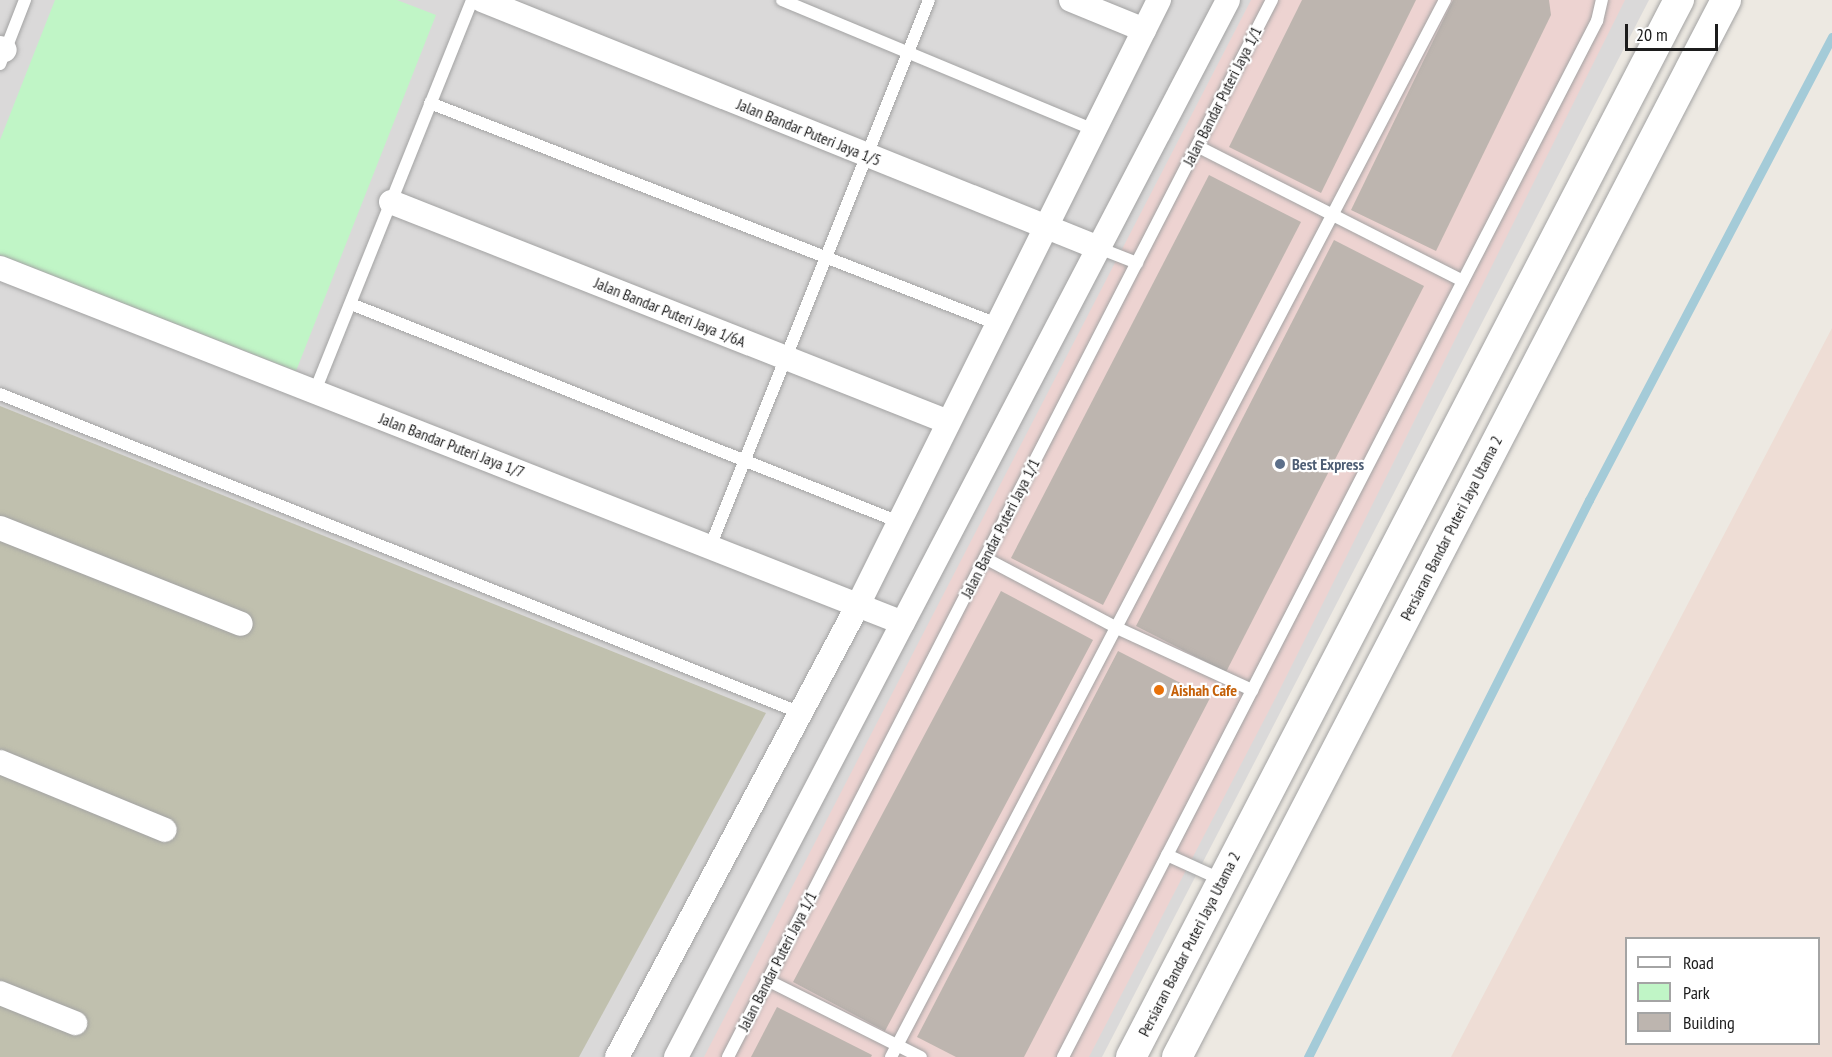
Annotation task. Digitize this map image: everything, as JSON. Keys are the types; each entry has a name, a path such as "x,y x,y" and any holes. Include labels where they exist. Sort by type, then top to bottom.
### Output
{"street":[{"name":"Jalan Bandar Puteri Jaya 1/5","path":"482,0 1099,248"},
{"path":"1071,0 1144,30"},
{"path":"617,1057 858,604 1158,0"},
{"path":"676,1057 1228,0"},
{"name":"Persiaran Bandar Puteri Jaya Utama 2","path":"1131,1057 1679,0"},
{"name":"Persiaran Bandar Puteri Jaya Utama 2","path":"1177,1057 1726,0"},
{"name":"Jalan Bandar Puteri Jaya 1/6A","path":"391,202 948,422"},
{"name":"Jalan Bandar Puteri Jaya 1/7","path":"0,268 903,623"},
{"path":"0,528 241,624"},
{"path":"0,762 165,830"},
{"path":"0,993 75,1023"}],"lane":[{"path":"2,54 25,0"},
{"path":"315,391 472,0"},
{"path":"782,0 1094,130"},
{"path":"710,547 929,0"},
{"name":"Jalan Bandar Puteri Jaya 1/1","path":"728,1057 1272,0"},
{"path":"891,1057 1445,0"},
{"path":"1063,1057 1597,21 1602,0"},
{"path":"430,103 998,324"},
{"path":"1197,146 1331,218 1463,281"},
{"name":"Jalan Bandar Puteri Jaya 1/5","path":"1099,248 1137,263"},
{"path":"351,304 899,522"},
{"path":"0,394 801,713"},
{"path":"985,558 1117,628 1252,690"},
{"path":"1167,855 1222,880"},
{"path":"767,980 921,1057"}],"shaded area":[{"path":"0,0 1649,0 1102,1057 0,1057"},
{"path":"1251,0 1625,0 1276,697 1089,1057 704,1057"},
{"path":"1832,328 1832,1057 1451,1057"},
{"path":"0,406 766,713 579,1057 0,1057"}],"green space":[{"path":"55,0 397,0 436,15 296,371 0,255 0,140"}],"building":[{"path":"1302,0 1416,0 1321,193 1229,147"},
{"path":"1453,0 1549,0 1551,15 1436,251 1351,210"},
{"path":"1209,175 1301,222 1103,605 1011,558"},
{"path":"1334,240 1424,286 1226,672 1136,626"},
{"path":"1001,591 1093,640 885,1031 793,982"},
{"path":"1118,651 1210,698 1024,1057 956,1057 917,1037"},
{"path":"777,1007 872,1055 871,1057 751,1057"}],"waterway":[{"path":"1308,1057 1589,500 1832,37"}],"place":[{"name":"Best Express","path":"1280,464"},
{"name":"Aishah Cafe","path":"1159,690"}]}
